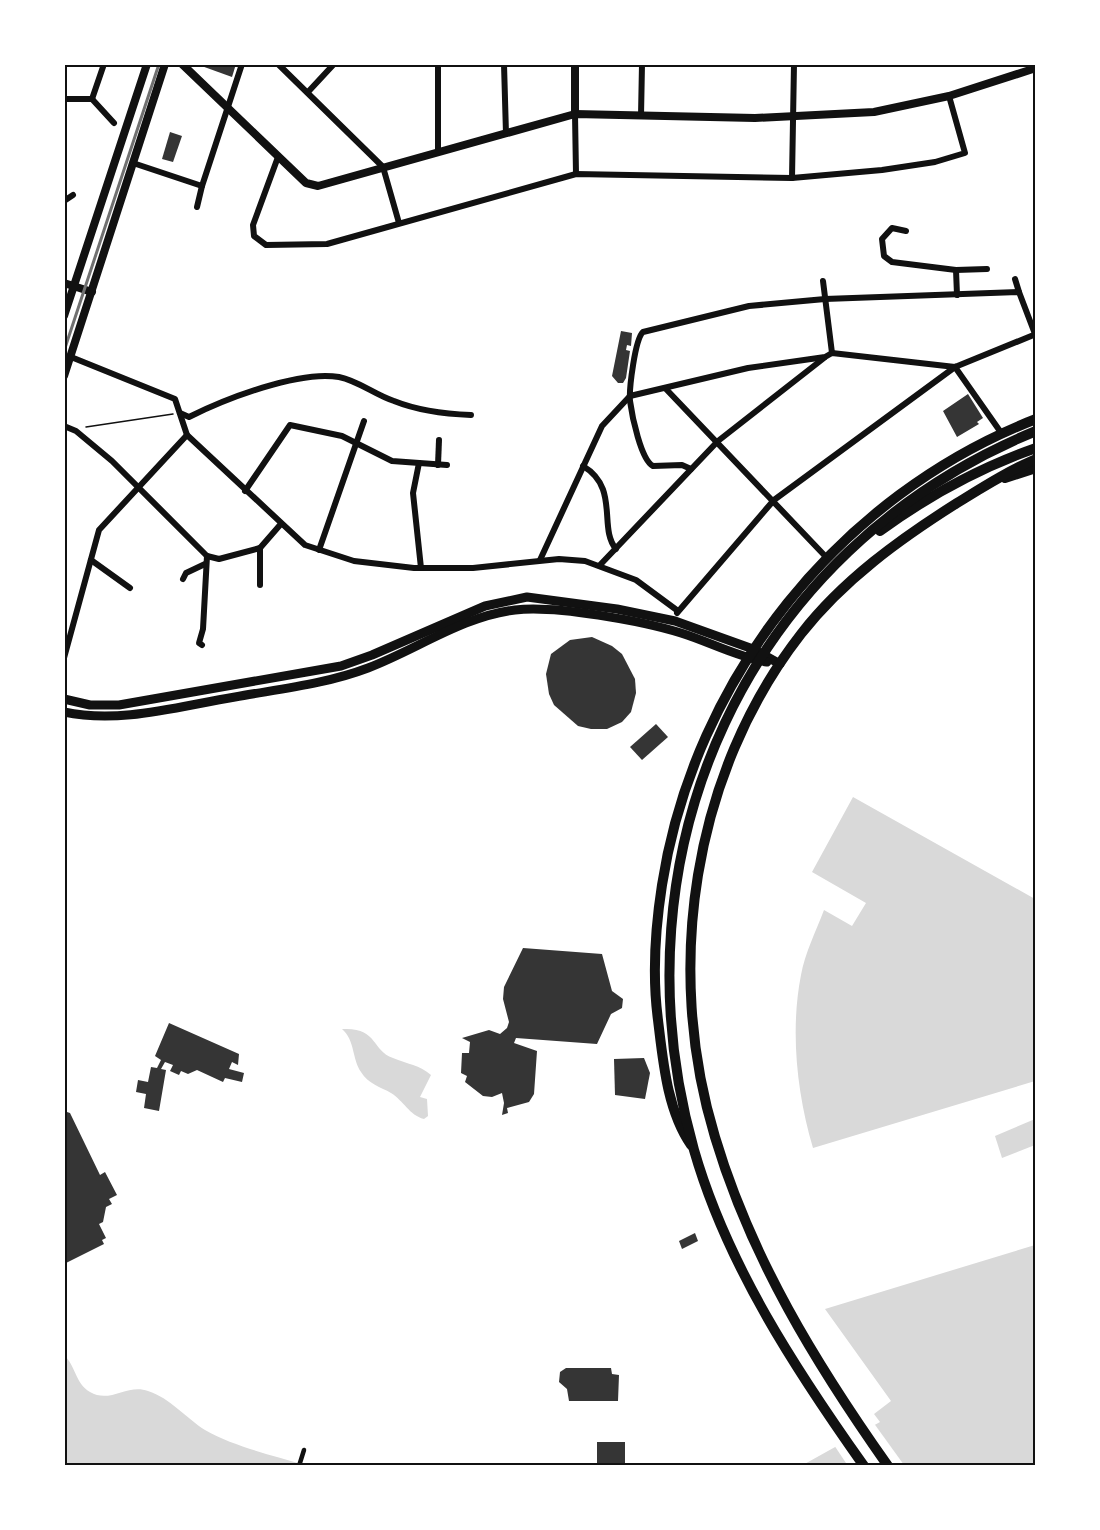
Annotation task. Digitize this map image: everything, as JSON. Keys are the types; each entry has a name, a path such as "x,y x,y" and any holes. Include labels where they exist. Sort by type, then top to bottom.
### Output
{"highway":[{"path":"864,1466 788,1350 737,1258 694,1151 681,1130 668,1084 655,994 655,947 660,901 671,838 687,783 713,719 750,654 788,603 827,558 862,525 908,489 941,466 1035,419"},
{"path":"694,1151 679,1080 671,1024 669,971 672,918 679,868 692,812 711,753 736,699 766,650 807,596 841,559 891,513 933,483 981,456 1035,431"},
{"path":"1002,434 1017,447 1019,459 1006,474"},
{"path":"841,559 939,491 1003,460 1035,448"},
{"path":"888,1466 804,1340 756,1248 715,1138 696,1054 692,1012 692,930 703,843 717,792 740,738 780,664 813,620 869,565 932,519 993,481 1035,459"},
{"path":"993,481 1035,468"}],"main road":[{"path":"64,316 147,64"},
{"path":"64,376 165,64"},
{"path":"64,283 92,292"},
{"path":"64,699 90,705 119,705 330,669 372,655 485,606 514,599 551,598 676,616 750,654"},
{"path":"64,711 96,716 130,715 317,683 368,668 477,620 524,609 580,614 666,629 780,664"}],"street":[{"path":"92,99 104,64"},
{"path":"182,64 278,157 312,186 575,114 792,118 874,112 949,96 1035,68"},
{"path":"197,207 242,64"},
{"path":"278,64 383,167 399,223"},
{"path":"308,92 334,64"},
{"path":"438,64 438,152"},
{"path":"504,64 506,134"},
{"path":"575,64 576,174"},
{"path":"641,116 642,64"},
{"path":"792,178 794,64"},
{"path":"278,157 253,225 254,236 261,244 327,244 576,174 792,178 882,170 936,162 965,153 949,96"},
{"path":"64,99 92,99 114,123"},
{"path":"133,163 202,186"},
{"path":"64,201 73,195"},
{"path":"906,231 892,228 882,239 884,256 891,262 956,270 987,269"},
{"path":"956,270 957,295"},
{"path":"71,357 171,396 179,403 187,435 298,541 319,550 378,566 421,568 484,568 540,560 585,561 636,580 676,616 774,501 955,366 1035,334 1015,279"},
{"path":"823,281 832,353"},
{"path":"691,469 682,465 653,466 645,459 630,396 638,341 643,332 749,306 825,299 1019,292"},
{"path":"600,565 718,441 832,353 955,366 1002,434"},
{"path":"540,560 602,426 630,396 748,368 825,357"},
{"path":"181,414 189,417 250,391 293,381 338,377 355,382 393,401 440,414 471,415"},
{"path":"666,389 827,558"},
{"path":"319,550 364,421"},
{"path":"245,491 290,425 342,436 392,461 447,465"},
{"path":"64,426 82,436 141,487 207,556 219,559 260,548 280,525"},
{"path":"64,658 99,530 187,435"},
{"path":"438,465 439,441"},
{"path":"418,463 413,493 421,568"},
{"path":"583,466 594,475 604,495 610,542 616,549"},
{"path":"260,548 260,585"},
{"path":"201,645 199,642 203,629 207,556"},
{"path":"91,560 130,588"},
{"path":"183,579 186,573 205,564"},
{"path":"299,1466 304,1450"}],"path":[{"path":"82,436 86,426 181,414"}],"shaded area":[{"path":"853,797 1035,899 1035,1081 813,1148 803,1106 797,1062 796,1018 801,975 824,910 852,926 866,903 812,872"},
{"path":"342,1029 354,1029 368,1035 386,1054 431,1075 420,1097 427,1099 428,1116 424,1119 419,1117 396,1096 367,1080 358,1067 349,1039"},
{"path":"1035,1119 1035,1145 1002,1158 995,1136"},
{"path":"1035,1245 1035,1465 801,1466 880,1422 874,1414 891,1401 825,1309"},
{"path":"64,1355 81,1384 90,1392 105,1396 133,1389 148,1391 164,1398 198,1425 217,1436 305,1465 65,1465"}],"pier":[{"path":"873,1422 904,1465 848,1466 834,1445"}],"building":[{"path":"196,64 236,64 232,77"},
{"path":"170,132 182,136 173,162 162,159"},
{"path":"621,331 632,333 631,346 627,345 626,350 630,351 626,378 623,383 618,383 612,376"},
{"path":"968,394 983,418 977,422 979,424 957,437 943,411"},
{"path":"592,637 612,646 622,654 635,679 636,693 631,712 622,722 607,729 578,726 554,705 549,694 546,674 551,654 570,640"},
{"path":"656,724 668,737 642,760 630,747"},
{"path":"523,948 602,954 612,991 623,999 622,1008 611,1014 597,1044 516,1038 514,1043 537,1051 534,1094 529,1102 507,1108 508,1113 502,1115 504,1103 502,1093 492,1097 483,1096 465,1082 467,1076 461,1073 462,1053 469,1053 470,1042 462,1038 489,1030 500,1034 507,1028 509,1022 503,999 504,987"},
{"path":"169,1023 239,1054 238,1065 232,1062 229,1069 244,1073 242,1082 225,1078 223,1082 197,1070 188,1074 181,1071 179,1075 170,1071 173,1065 165,1062 161,1069 166,1070 159,1111 144,1108 146,1094 136,1092 138,1080 148,1082 151,1067 157,1068 161,1060 155,1056"},
{"path":"644,1058 650,1073 645,1099 615,1095 614,1059"},
{"path":"64,1111 70,1113 100,1175 105,1172 117,1195 109,1199 112,1204 106,1207 103,1222 99,1224 106,1238 102,1240 104,1244 64,1264"},
{"path":"695,1233 698,1241 682,1249 679,1241"},
{"path":"566,1368 611,1368 612,1374 619,1375 618,1401 569,1401 567,1389 559,1382 560,1372"},
{"path":"597,1442 625,1442 625,1466 597,1466"}],"railway":[{"path":"64,351 159,64"}]}
